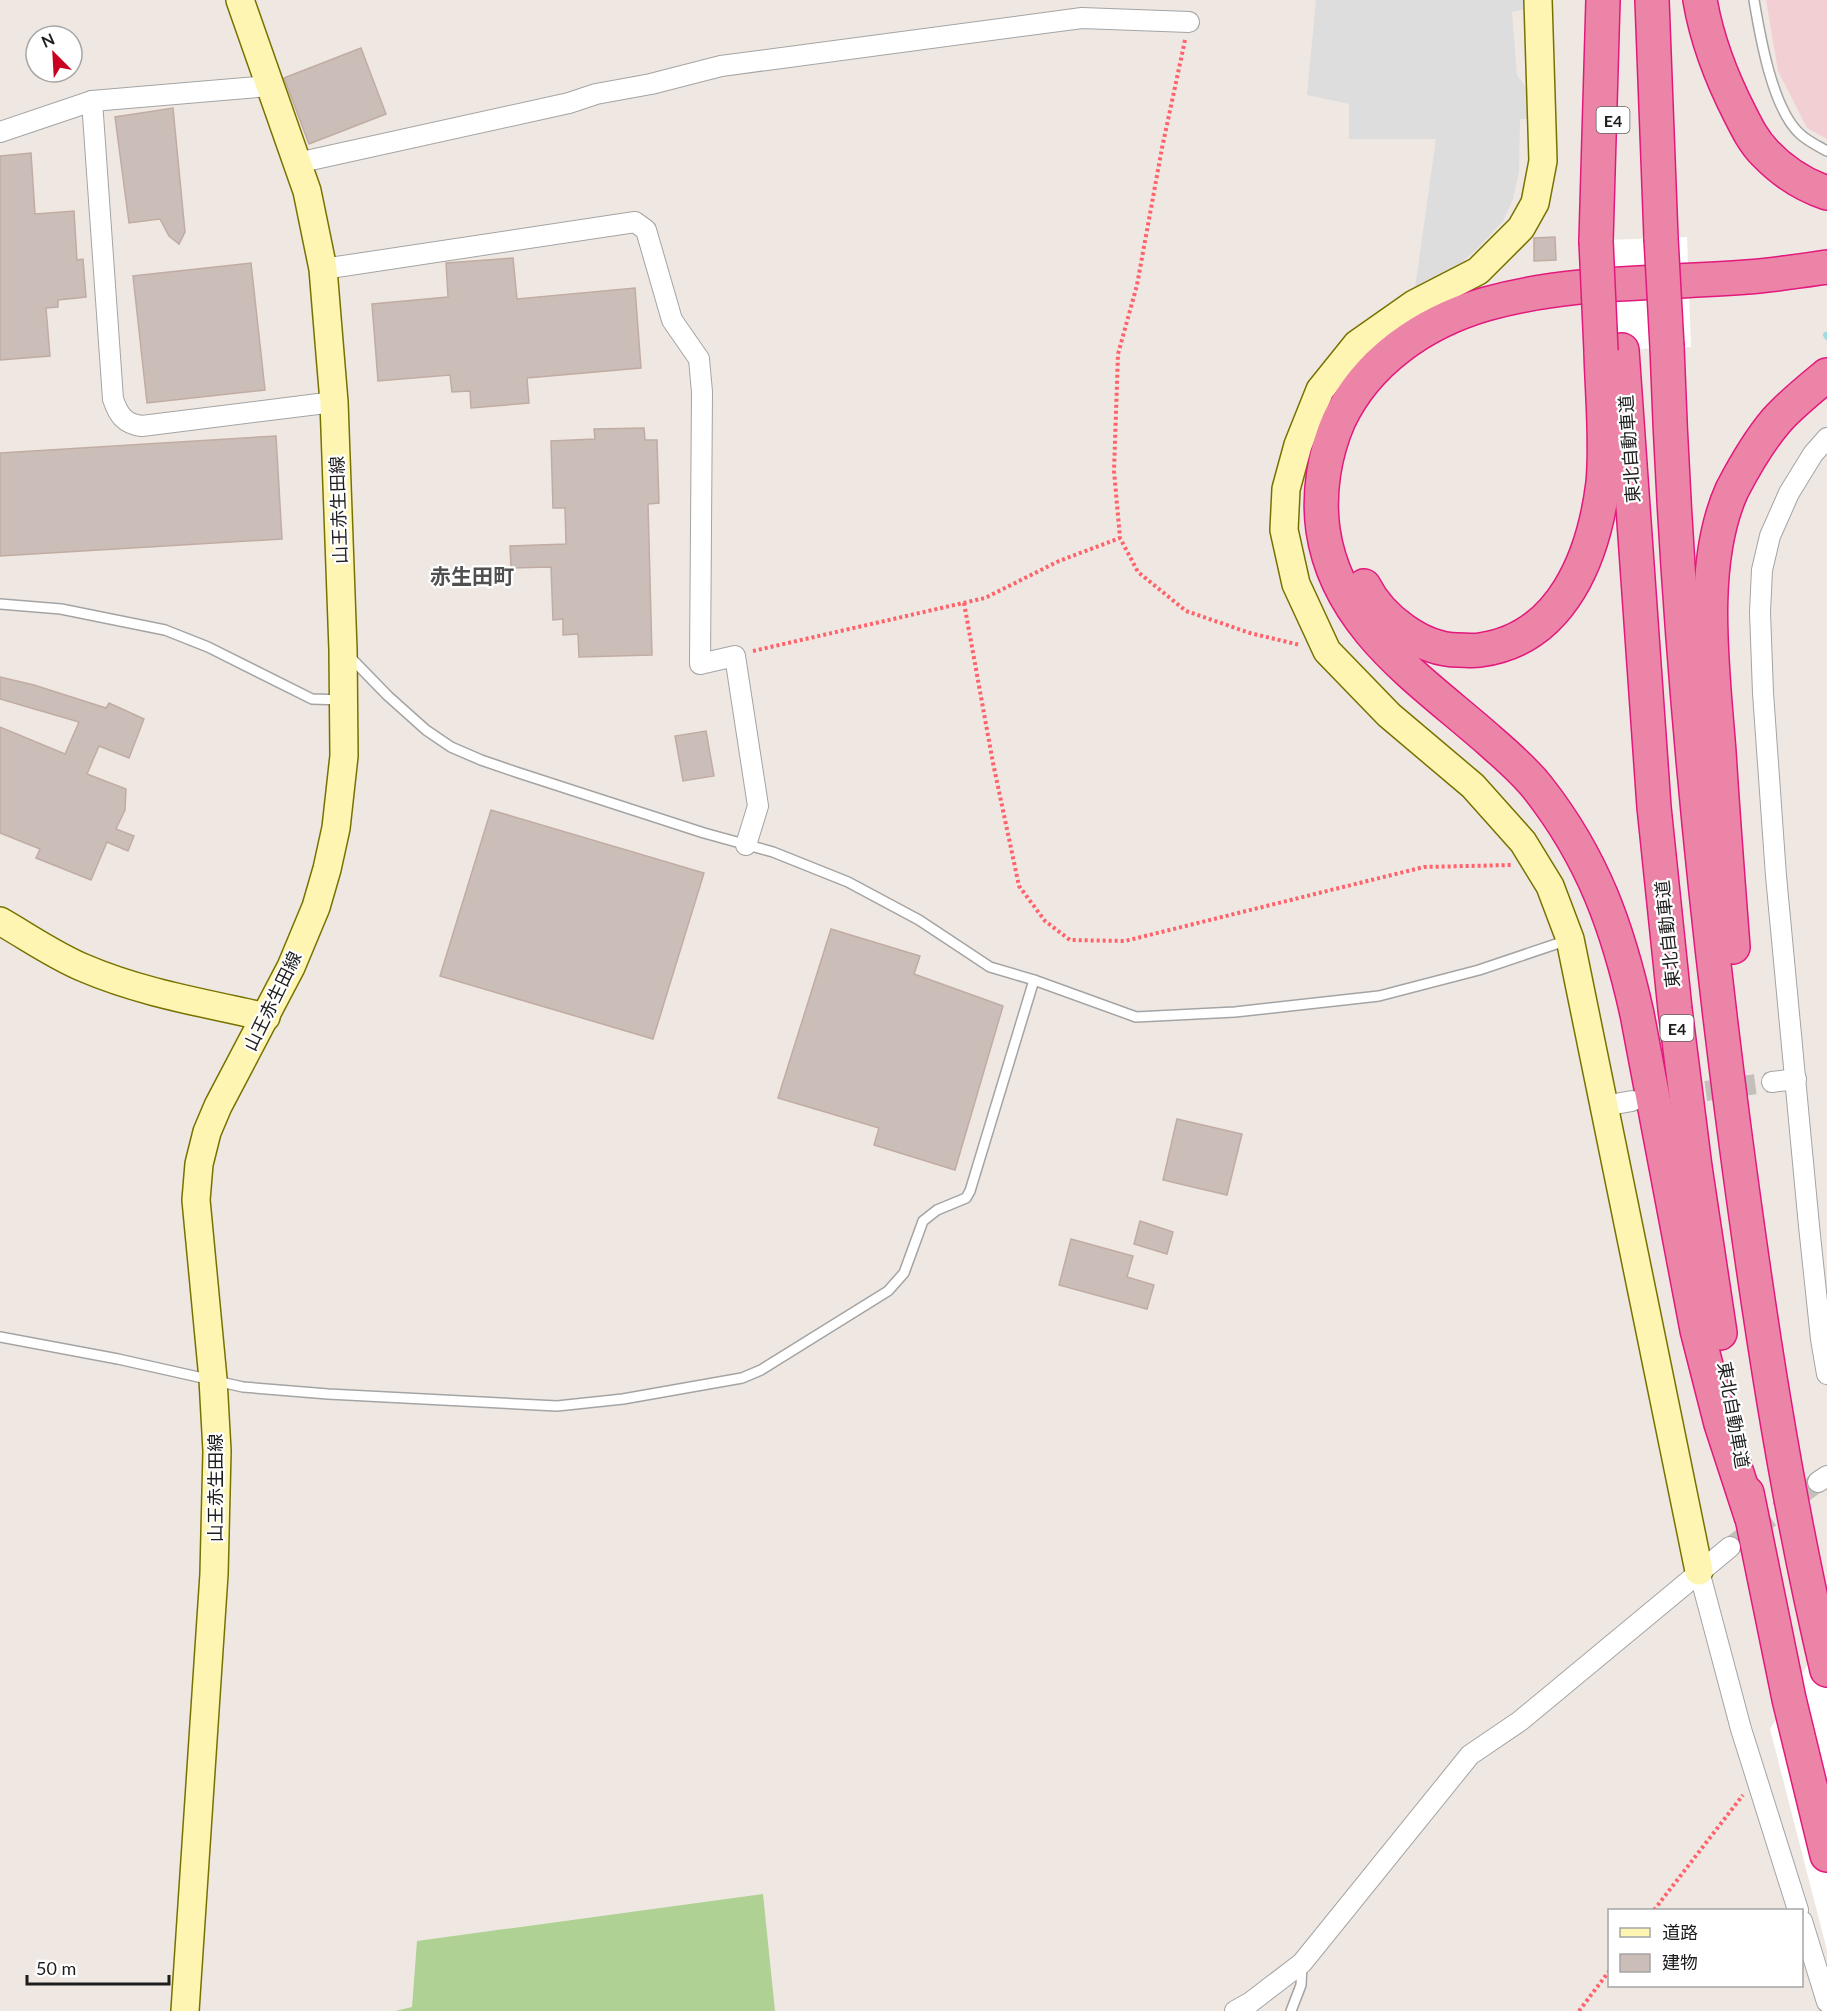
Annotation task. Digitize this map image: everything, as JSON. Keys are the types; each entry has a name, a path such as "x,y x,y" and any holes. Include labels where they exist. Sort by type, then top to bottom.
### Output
{"highway":[{"path":"1603,0 1606,240"},
{"name":"東北自動車道","path":"1609,0 1606,240 1611,350 1674,998 1718,1325 1751,1516 1789,1699 1827,1855"},
{"name":"E4","path":"1652,0 1674,498 1686,681 1717,1003 1760,1317 1824,1655"},
{"path":"1700,0 1722,78 1750,134 1764,152 1784,170 1806,184 1827,193"},
{"path":"1751,1516 1721,1424 1697,1330 1628,972 1601,892 1582,853 1536,786 1512,760 1391,656 1361,621 1345,595 1331,565 1321,514 1321,488 1335,429 1347,403 1364,381 1384,360 1404,344 1429,328 1458,314 1516,297 1572,288 1746,277 1827,267"},
{"path":"1611,350 1603,481 1598,518 1586,558 1572,586 1546,618 1532,630 1510,642 1480,650 1453,650 1428,643 1404,631 1385,616 1368,595 1355,568 1346,541 1341,514 1342,486 1348,454 1359,425 1375,398 1395,376 1418,358 1464,335 1507,320 1551,310 1792,292 1827,287"},
{"path":"1738,1162 1737,999 1710,612 1715,554 1722,520 1732,491 1751,456 1776,421 1827,375"}],"street":[{"name":"山王赤生田線","path":"185,2011 214,1574 217,1450 213,1379 196,1200 200,1164 207,1132 218,1106 291,967 316,907 327,869 341,793 344,756 343,650 334,402 323,269 313,214 240,0"},
{"path":"1538,0 1543,161 1535,203 1521,228 1478,271 1414,304 1358,344 1320,390 1298,445 1286,489 1284,530 1296,584 1327,651 1389,716 1473,786 1523,842 1550,886 1570,939 1699,1572 1756,1779 1797,1909"},
{"path":"297,163 569,103 596,94 651,84 721,66 1082,18 1189,22"},
{"path":"0,132 92,101 270,86"},
{"path":"92,101 113,399 117,412 132,425 142,426 334,402"},
{"path":"323,269 635,222 646,230 672,320 699,359 702,392 700,664 735,656 758,807 746,845"},
{"path":"1827,438 1813,454 1789,493 1770,536 1762,570 1761,612 1764,704 1776,876 1817,1305 1827,1374"},
{"path":"0,921 82,968 118,981 150,992 266,1017"},
{"path":"1772,1082 1796,1079"},
{"path":"1604,1106 1632,1101"},
{"path":"1235,2011 1302,1963 1470,1755 1520,1721 1730,1547"},
{"path":"1803,1924 1827,2002"}],"lane":[{"path":"1754,0 1772,82 1782,106 1799,134 1827,151"},
{"path":"0,604 61,609 165,630 208,648 312,699 344,700"},
{"path":"343,650 388,696 426,730 451,747 489,763 773,852 848,882 919,920 990,967 1034,980 1137,1017 1235,1012 1379,996 1479,970 1570,939"},
{"path":"0,1337 117,1359 243,1387 465,1402 557,1406 623,1399 742,1378 761,1370 888,1291 904,1273 923,1221 937,1210 966,1198 1034,980"},
{"path":"1290,2011 1301,1985 1302,1963"}],"path":[{"path":"1189,22 1162,148 1137,285 1118,354 1114,471 1120,538 1138,572 1186,611 1250,633 1327,651"},
{"path":"735,656 985,598 1059,561 1120,538"},
{"path":"964,603 993,763 1019,886 1045,921 1070,940 1125,941 1424,867 1536,864"},
{"path":"1656,1909 1756,1779"},
{"path":"1579,2011 1608,1973"}],"shaded area":[{"path":"1316,0 1525,0 1525,9 1512,12 1517,75 1526,87 1527,119 1520,119 1519,172 1513,199 1503,221 1456,268 1415,288 1436,139 1349,139 1349,104 1307,95"},
{"path":"1766,0 1827,0 1827,139 1807,128 1778,71"}],"green space":[{"path":"763,1894 775,2011 395,2011 412,2007 417,1941"}],"pier":[{"path":"1687,237 1691,347 1589,351 1584,241"},
{"path":"1827,1628 1827,1950 1770,1729 1789,1699"}],"building":[{"path":"361,48 386,114 309,144 284,78"},
{"path":"173,108 185,232 179,244 169,236 160,219 129,223 115,117"},
{"path":"31,153 35,214 74,211 77,260 83,259 86,297 58,300 58,307 46,308 50,356 0,360 0,156"},
{"path":"1555,237 1556,260 1534,261 1534,238"},
{"path":"513,258 517,299 635,288 641,368 527,378 529,403 471,408 470,391 452,392 450,375 378,381 372,304 448,297 446,263"},
{"path":"251,263 265,390 147,403 133,276"},
{"path":"644,428 645,440 657,440 659,503 648,504 652,655 579,657 578,634 563,635 563,619 553,620 551,567 511,568 510,546 566,544 565,508 553,508 551,441 595,439 594,429"},
{"path":"276,436 282,539 0,556 0,453"},
{"path":"0,677 34,685 106,708 109,703 144,719 129,758 99,746 87,774 126,789 125,810 116,829 134,836 128,851 107,842 91,880 36,858 40,849 0,833 0,727 65,754 79,722 0,699"},
{"path":"706,731 714,776 683,781 675,736"},
{"path":"491,810 704,873 653,1039 440,976"},
{"path":"831,929 920,956 914,974 1003,1006 955,1170 874,1145 879,1128 778,1098"},
{"path":"1177,1119 1242,1134 1227,1195 1163,1180"},
{"path":"1140,1221 1173,1232 1167,1254 1134,1244"},
{"path":"1071,1239 1133,1256 1127,1277 1154,1285 1147,1309 1059,1285"}],"tunnel":[{"path":"1676,1095 1772,1082"},
{"path":"1730,1547 1818,1482"}],"district":[{"name":"赤生田町","path":"472,575"}]}
